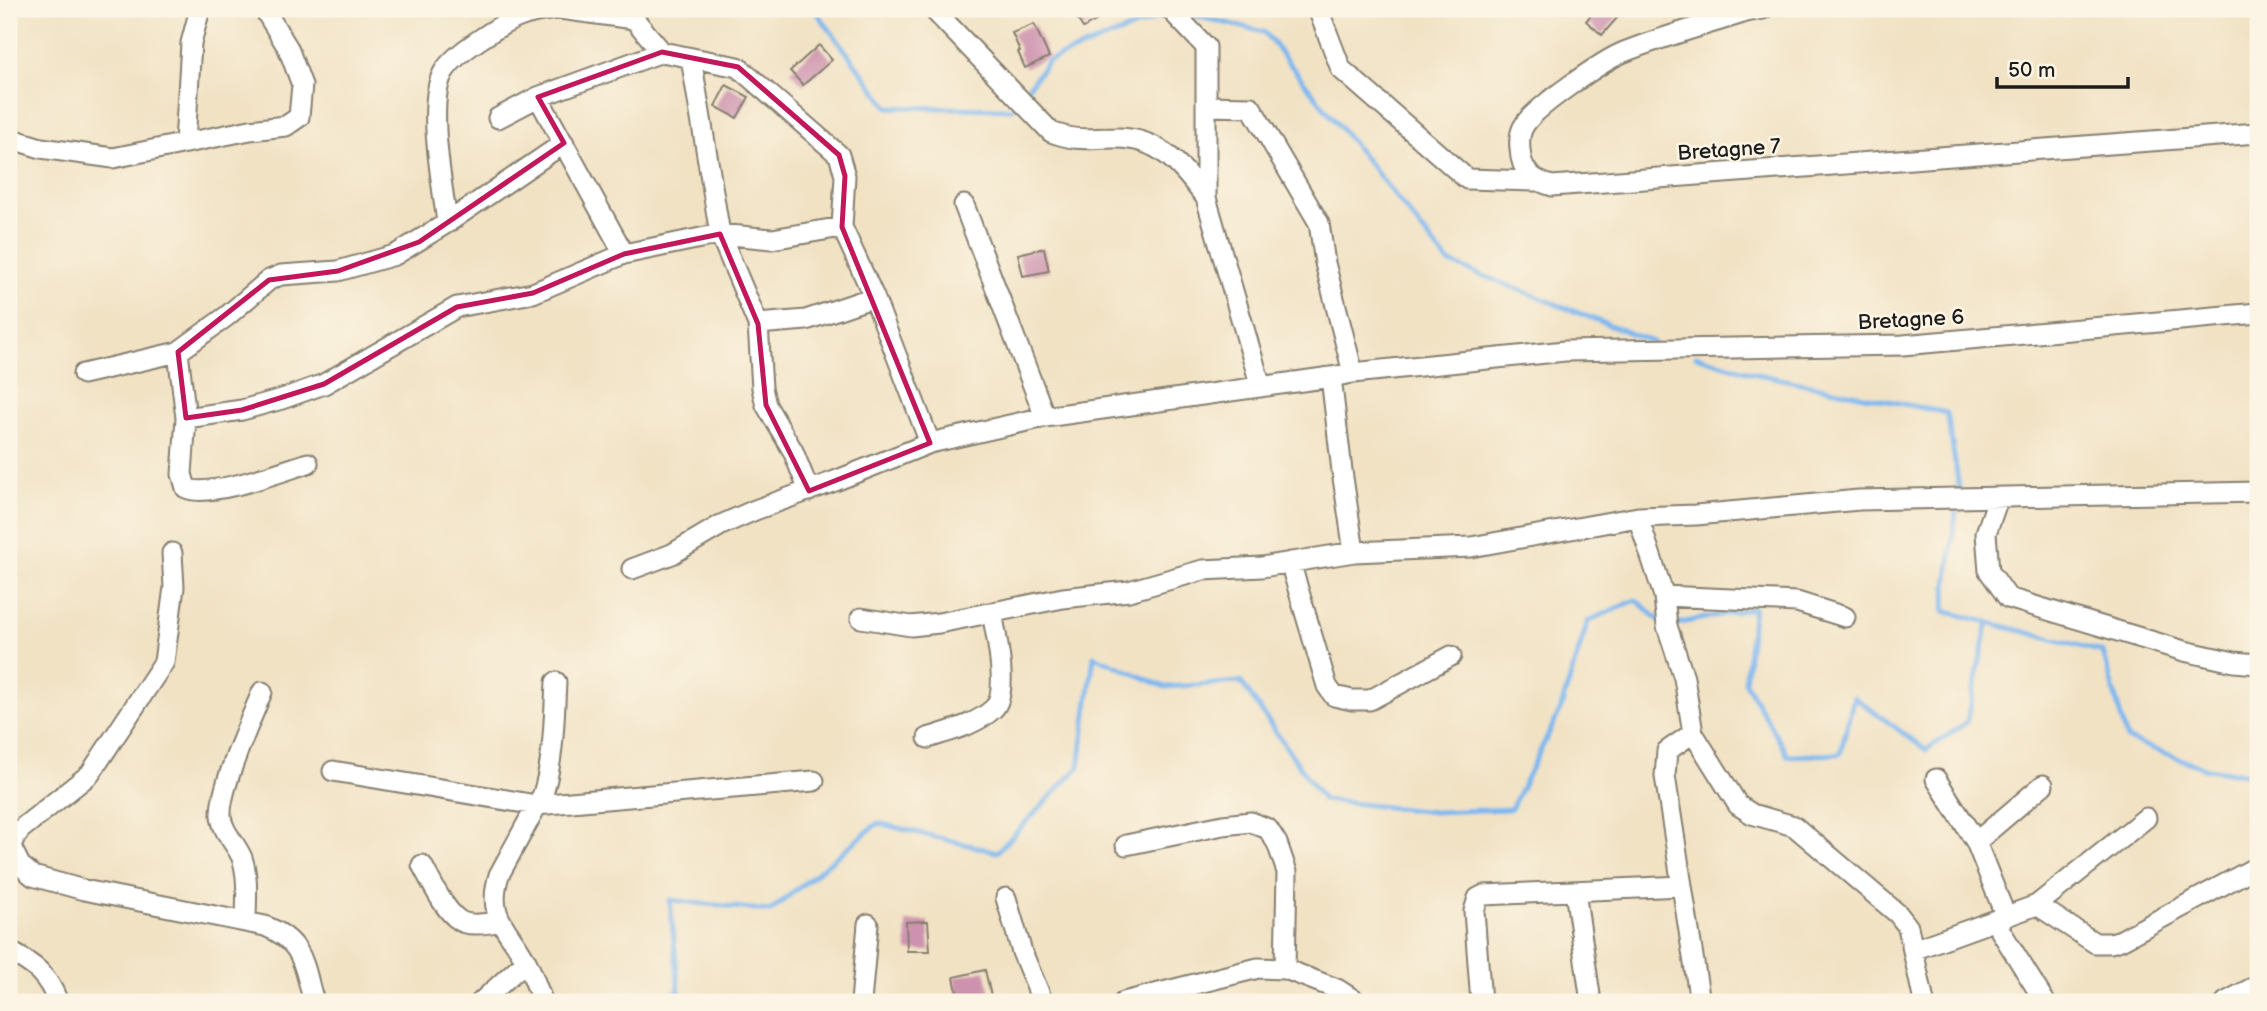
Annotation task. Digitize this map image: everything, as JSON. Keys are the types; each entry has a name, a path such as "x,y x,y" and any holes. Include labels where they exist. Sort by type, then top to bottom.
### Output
{"street":[{"path":"185,143 191,43 200,9"},
{"path":"9,138 41,148 113,158 250,130 286,126 299,117 302,85 288,48 264,9"},
{"path":"447,223 436,120 437,94 443,72 466,49 503,23 532,12 559,9 633,14 662,52"},
{"path":"933,9 1051,132 1083,140 1138,140 1159,149 1178,162 1206,198"},
{"path":"1170,9 1206,47 1206,198 1261,387"},
{"name":"Bretagne 7","path":"1318,9 1341,69 1468,179 1535,180 1552,186 2258,133"},
{"path":"1535,180 1525,169 1519,141 1523,127 1535,112 1622,53 1746,12 1763,9"},
{"path":"498,118 538,97 662,52 738,67 839,155 845,176 842,227 874,297 930,443"},
{"path":"691,58 720,234 758,324 762,388 766,405 793,452 809,491"},
{"path":"538,97 624,254"},
{"path":"1206,106 1251,107 1319,223 1325,263 1353,373"},
{"path":"83,374 178,352 227,316 269,280 281,275 338,271 395,255 564,143"},
{"path":"964,205 1045,417"},
{"path":"186,418 256,406 324,384 457,307 533,293 624,254 720,234 772,239 842,227"},
{"path":"758,324 806,320 874,297"},
{"name":"Bretagne 6","path":"632,569 672,554 721,525 755,510 930,443 1045,417 1353,373 1565,351 1903,345 2258,313"},
{"path":"178,352 186,418 182,474 186,488 192,491 219,489 308,463"},
{"path":"1331,377 1354,552"},
{"path":"861,618 911,626 1063,598 1129,592 1203,570 1262,567 1354,552 1471,547 1638,517 1696,515 1859,500 2258,492"},
{"path":"1998,499 1986,533 1989,571 2008,598 2184,651 2234,662 2258,664"},
{"path":"1638,517 1664,596 1667,626 1684,678 1693,733 1738,805 1752,814 1794,826 1898,914 1908,927 1924,1002"},
{"path":"172,554 174,587 164,662 90,774 21,829 13,840 12,849 20,865 33,876 84,890 265,926 292,941 300,952 314,1002"},
{"path":"1290,562 1327,686 1334,696 1370,700 1451,656"},
{"path":"1664,596 1797,602 1845,617"},
{"path":"928,738 980,718 994,709 999,700 1000,676 992,613"},
{"path":"543,1002 526,961 499,922 495,888 499,875 543,794 550,765 556,682"},
{"path":"246,922 244,865 223,826 221,814 230,776 262,692"},
{"path":"1693,733 1667,751 1665,776 1700,1002"},
{"path":"333,771 536,805 814,781"},
{"path":"1936,779 1976,842 2001,920 2045,1002"},
{"path":"1976,842 2043,785"},
{"path":"1913,950 2037,905 2146,818"},
{"path":"1126,845 1223,825 1251,822 1268,829 1277,843 1287,872 1285,969"},
{"path":"422,865 455,918 463,923 474,924 499,922"},
{"path":"2037,905 2095,943 2111,943 2258,866"},
{"path":"1481,1002 1474,911 1478,898 1484,895 1682,886"},
{"path":"1575,891 1591,1002"},
{"path":"1006,898 1022,952 1043,1002"},
{"path":"861,1002 868,924"},
{"path":"9,951 31,963 51,983 58,1002"},
{"path":"481,1002 526,961"},
{"path":"1124,1002 1258,968 1285,969 1337,989 1357,1002"},
{"path":"2226,1002 2258,985"}],"highlighted area":[{"path":"662,52 738,67 839,155 845,176 842,227 930,443 809,491 766,405 758,324 720,234 624,254 533,293 457,307 324,384 242,410 186,418 178,352 269,280 338,271 419,242 564,143 538,97"}],"building":[{"path":"1071,9 1095,9 1101,18 1083,28"},
{"path":"1596,9 1607,9 1617,18 1602,35 1586,21"},
{"path":"1034,24 1049,57 1025,68 1012,33"},
{"path":"819,45 832,60 803,85 790,71"},
{"path":"726,85 749,97 737,118 715,106"},
{"path":"1044,248 1049,271 1023,276 1018,254"},
{"path":"928,921 930,951 907,951 906,922"},
{"path":"985,970 991,996 959,1002 954,977"}],"waterway":[{"path":"814,9 888,107 1012,109 1048,61 1167,14"},
{"path":"1183,13 1264,32 1448,262 1653,342"},
{"path":"1696,356 1752,373 1947,413 1959,487 1944,611 2103,652 2127,739 2207,769 2258,776"},
{"path":"637,1002 679,992 670,900 770,911 878,823 997,852 1079,767 1094,656 1165,687 1241,682 1323,800 1433,812 1511,809 1560,711 1588,621 1636,600 1659,620"},
{"path":"1671,625 1754,608 1745,682 1788,756 1840,754 1854,697 1926,750 1967,722 1988,622"}]}
